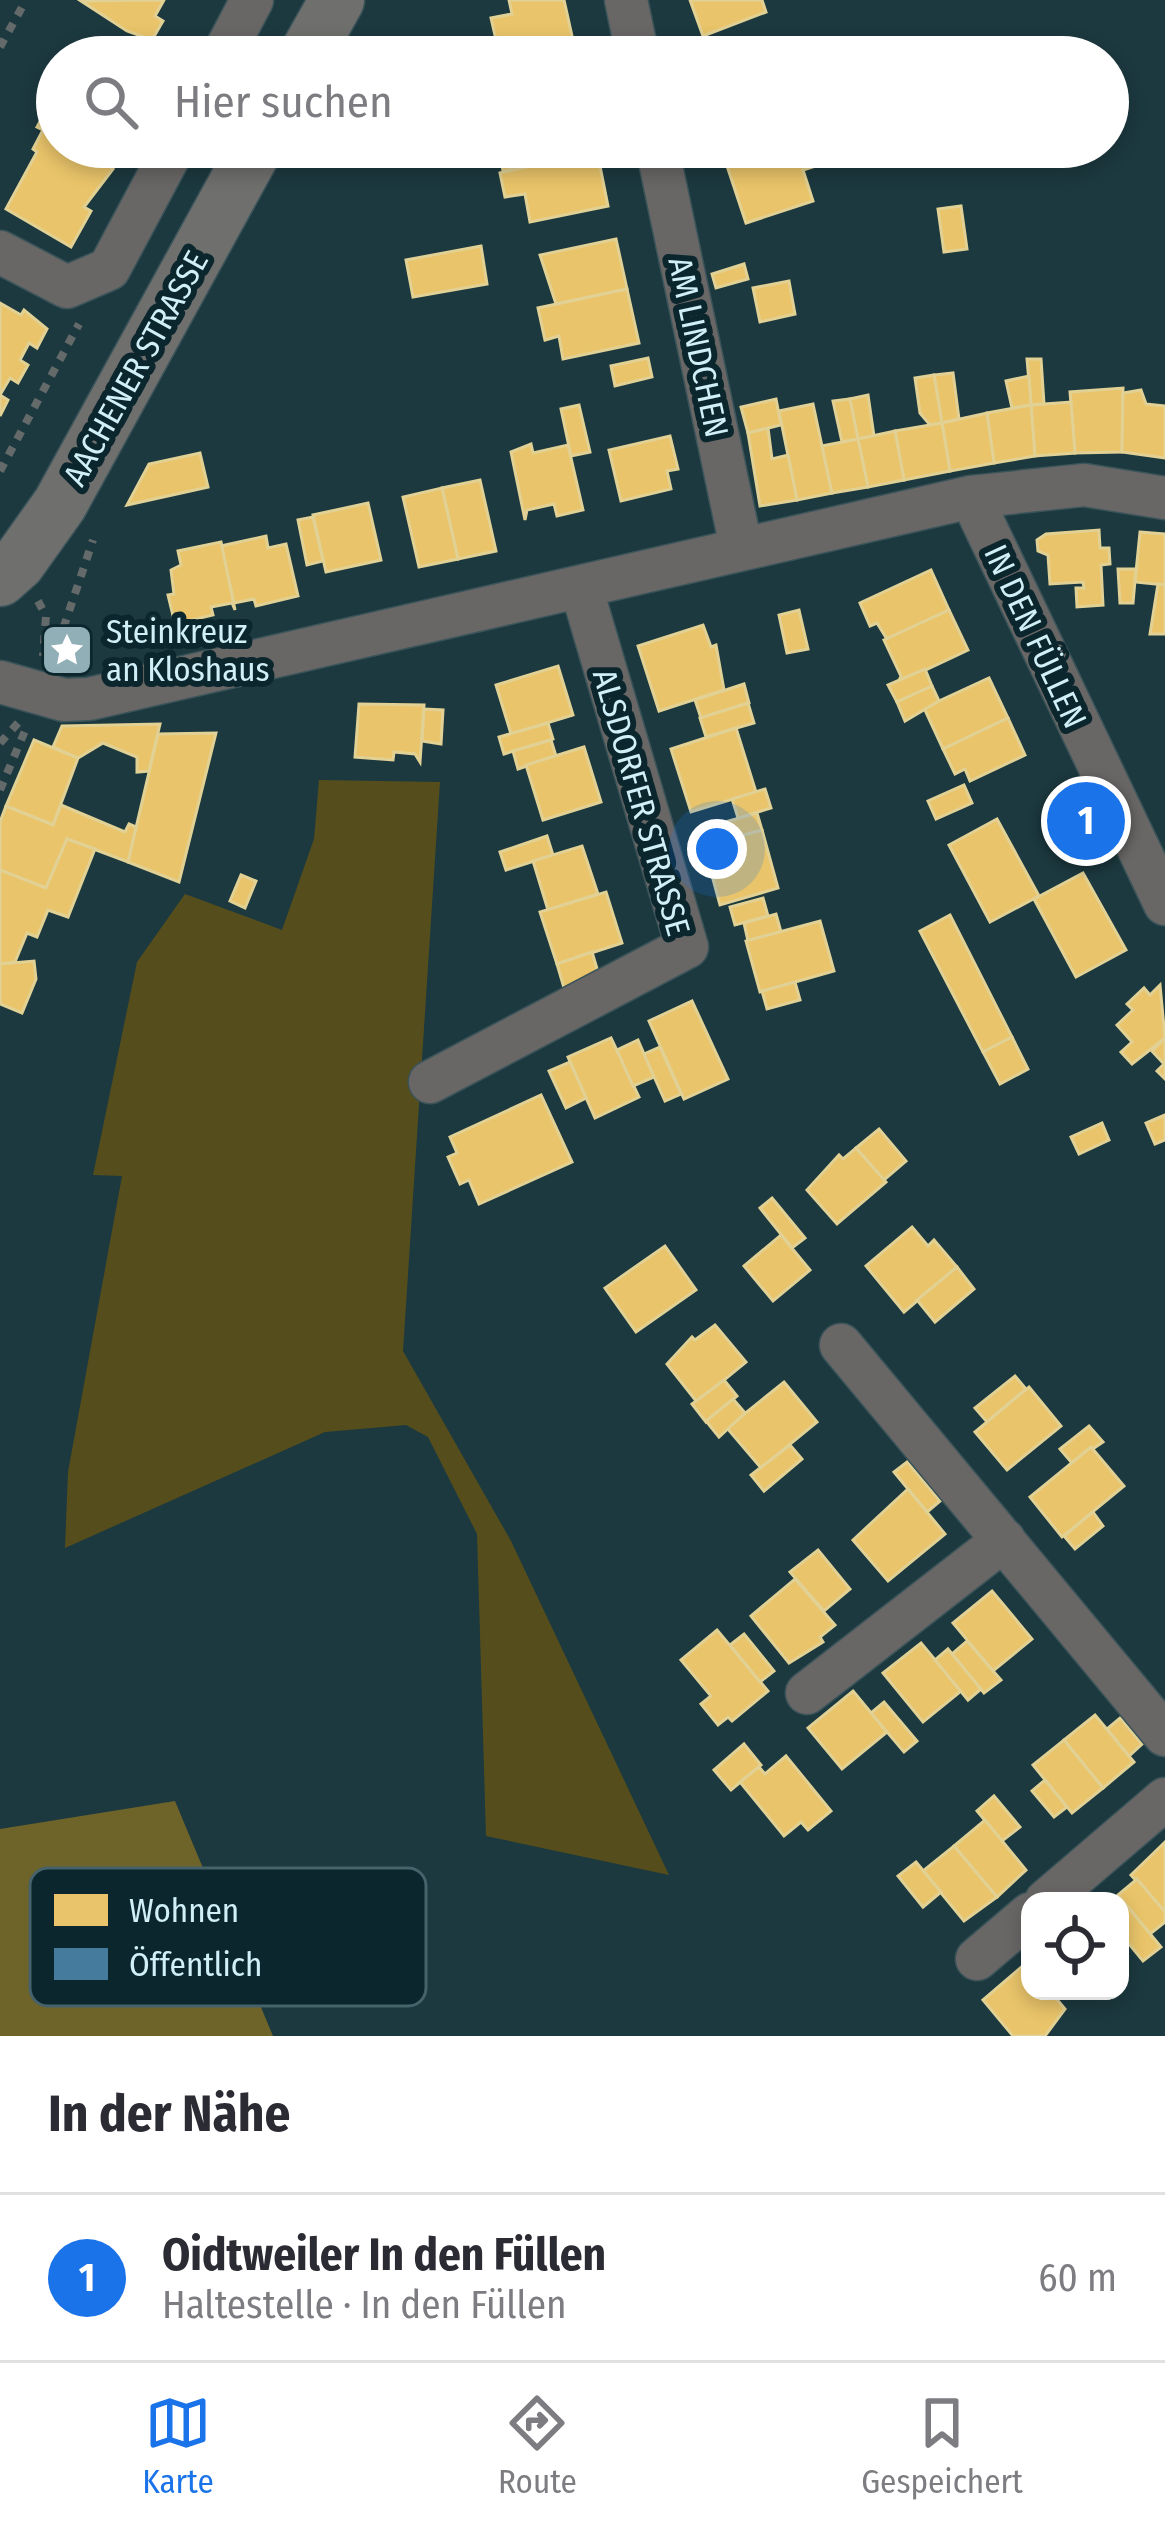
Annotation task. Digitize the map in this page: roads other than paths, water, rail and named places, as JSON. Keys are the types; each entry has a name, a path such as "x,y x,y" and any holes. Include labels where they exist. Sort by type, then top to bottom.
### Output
{"main road":[{"path":"317,36 337,0"},
{"name":"AACHENER STRASSE","path":"9,571 60,504 244,168"}],"street":[{"path":"233,36 252,0"},
{"path":"626,0 634,36"},
{"path":"0,251 67,287 110,269 163,168"},
{"name":"AM LINDCHEN","path":"661,168 741,547"},
{"path":"0,682 40,695 89,698 970,497 1084,485 1165,498"},
{"name":"IN DEN FÜLLEN","path":"970,497 1165,904"},
{"name":"ALSDORFER STRASSE","path":"430,1082 687,947 581,587"},
{"path":"841,1346 1165,1735"},
{"path":"807,1693 1004,1540"},
{"path":"1056,1892 1165,1799"},
{"path":"976,1959 1021,1922"}],"place":[{"name":"Steinkreuz an Kloshaus","path":"67,650"},
{"name":"Oidtweiler In den Füllen","path":"1086,821"}]}
